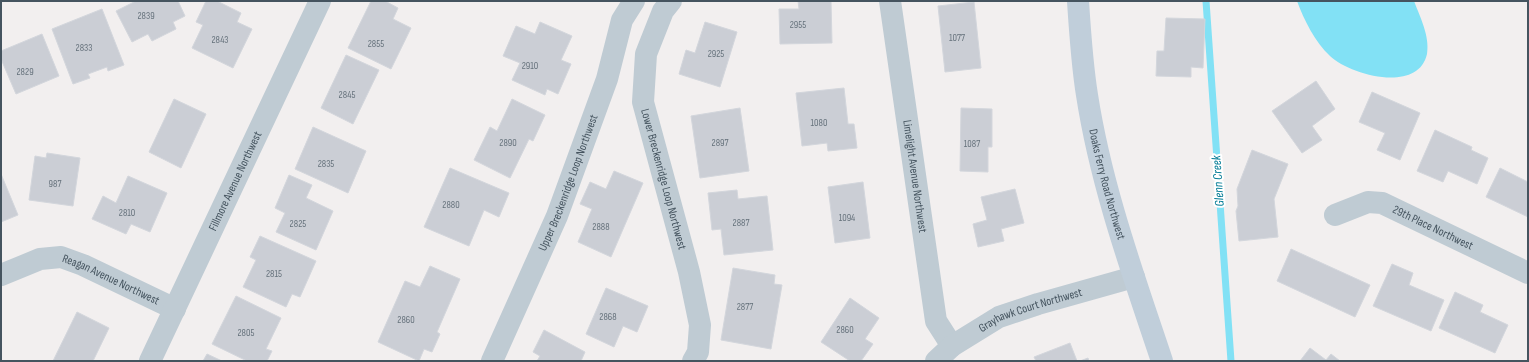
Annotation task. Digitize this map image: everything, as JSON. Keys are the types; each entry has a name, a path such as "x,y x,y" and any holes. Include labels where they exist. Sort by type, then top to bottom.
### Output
{"main road":[{"name":"Doaks Ferry Road Northwest","path":"1078,1 1081,49 1087,95 1103,174 1134,277 1162,361"}],"street":[{"name":"Fillmore Avenue Northwest","path":"150,361 320,1"},
{"name":"Upper Breckenridge Loop Northwest","path":"492,361 557,216 607,79 622,20 634,1"},
{"name":"Lower Breckenridge Loop Northwest","path":"671,1 663,11 646,54 643,102 690,272 700,325 698,352 693,361"},
{"name":"Limelight Avenue Northwest","path":"890,1 936,321 952,346"},
{"name":"29th Place Northwest","path":"1335,215 1368,202 1382,203 1528,273"},
{"name":"Reagan Avenue Northwest","path":"1,275 40,259 61,257 83,265 175,308"},
{"name":"Grayhawk Court Northwest","path":"936,361 952,346 999,317 1038,304 1134,277"}],"water":[{"path":"1297,1 1414,1 1426,34 1428,47 1427,54 1421,66 1411,74 1398,77 1383,77 1352,69 1330,56 1320,44 1303,16"}],"building":[{"path":"136,1 178,1 185,16 173,22 176,29 152,41 148,34 132,42 116,11"},
{"path":"206,1 217,1 241,13 237,22 252,29 233,68 192,48 203,25 196,22"},
{"path":"371,1 385,1 398,8 393,19 411,28 391,69 348,48"},
{"path":"798,1 831,1 832,43 780,44 779,9 799,9"},
{"path":"974,2 981,68 945,72 938,6"},
{"path":"102,9 124,65 108,71 107,67 88,74 90,78 73,84 52,29"},
{"path":"1166,18 1205,19 1203,68 1191,67 1191,77 1156,76 1157,51 1164,51"},
{"path":"540,22 572,36 561,60 571,64 558,94 547,89 545,95 512,80 520,63 503,56 516,26 535,34"},
{"path":"705,22 737,32 720,87 679,74 686,50 695,53"},
{"path":"42,34 59,76 16,94 1,59 1,51"},
{"path":"346,55 379,70 353,124 321,108"},
{"path":"1316,81 1335,109 1312,126 1322,140 1302,153 1272,111"},
{"path":"844,88 848,124 854,124 857,148 828,151 827,143 802,146 796,93"},
{"path":"1372,92 1420,113 1400,160 1377,150 1385,133 1359,122"},
{"path":"174,99 206,114 181,168 149,152"},
{"path":"512,99 545,115 533,141 529,139 510,178 474,160 490,127 497,131"},
{"path":"740,108 749,171 700,178 691,116"},
{"path":"961,108 992,109 992,147 988,147 988,172 960,171"},
{"path":"313,127 366,151 348,193 295,169"},
{"path":"1435,130 1472,147 1471,150 1488,158 1477,184 1448,171 1443,182 1417,171"},
{"path":"1252,150 1288,164 1274,199 1278,237 1239,241 1236,211 1238,206 1237,189"},
{"path":"47,153 80,158 73,206 29,200 35,156 46,158"},
{"path":"450,168 509,193 499,217 484,210 469,246 424,227"},
{"path":"1500,168 1528,182 1528,217 1486,197"},
{"path":"614,171 643,183 611,257 578,242 592,209 580,204 590,182 606,189"},
{"path":"1,174 18,215 1,222"},
{"path":"289,175 312,185 306,198 333,211 316,250 276,232 285,213 275,208"},
{"path":"128,176 167,193 150,232 131,224 126,234 92,219 103,196 116,203"},
{"path":"863,182 870,238 835,243 828,187"},
{"path":"1015,189 1024,223 1001,229 1004,241 978,247 973,224 987,220 981,197"},
{"path":"737,190 738,199 767,196 773,250 724,255 721,229 712,230 708,193"},
{"path":"260,236 316,261 300,297 292,294 286,307 243,287 256,260 250,257"},
{"path":"1291,249 1370,285 1355,317 1277,281"},
{"path":"1392,264 1413,273 1409,285 1444,300 1431,331 1373,306"},
{"path":"430,266 460,279 437,332 440,334 432,352 424,349 419,361 378,342 405,281 420,287"},
{"path":"733,268 775,275 774,284 782,285 771,349 721,340"},
{"path":"606,288 648,306 637,332 623,326 614,347 586,334"},
{"path":"1455,292 1483,305 1480,312 1508,325 1495,353 1439,328"},
{"path":"236,296 281,318 266,349 272,351 267,361 247,361 212,344"},
{"path":"850,298 879,318 865,339 873,344 861,361 850,361 821,342"},
{"path":"77,312 109,328 93,361 53,361"},
{"path":"544,330 585,352 581,361 537,361 540,356 533,352"},
{"path":"1070,343 1077,361 1036,361 1034,357"},
{"path":"1310,348 1326,360 1331,354 1340,361 1300,361"},
{"path":"207,354 222,361 203,361"},
{"path":"1088,358 1089,361 1080,361"}],"waterway":[{"name":"Glenn Creek","path":"1206,1 1231,361"}]}
